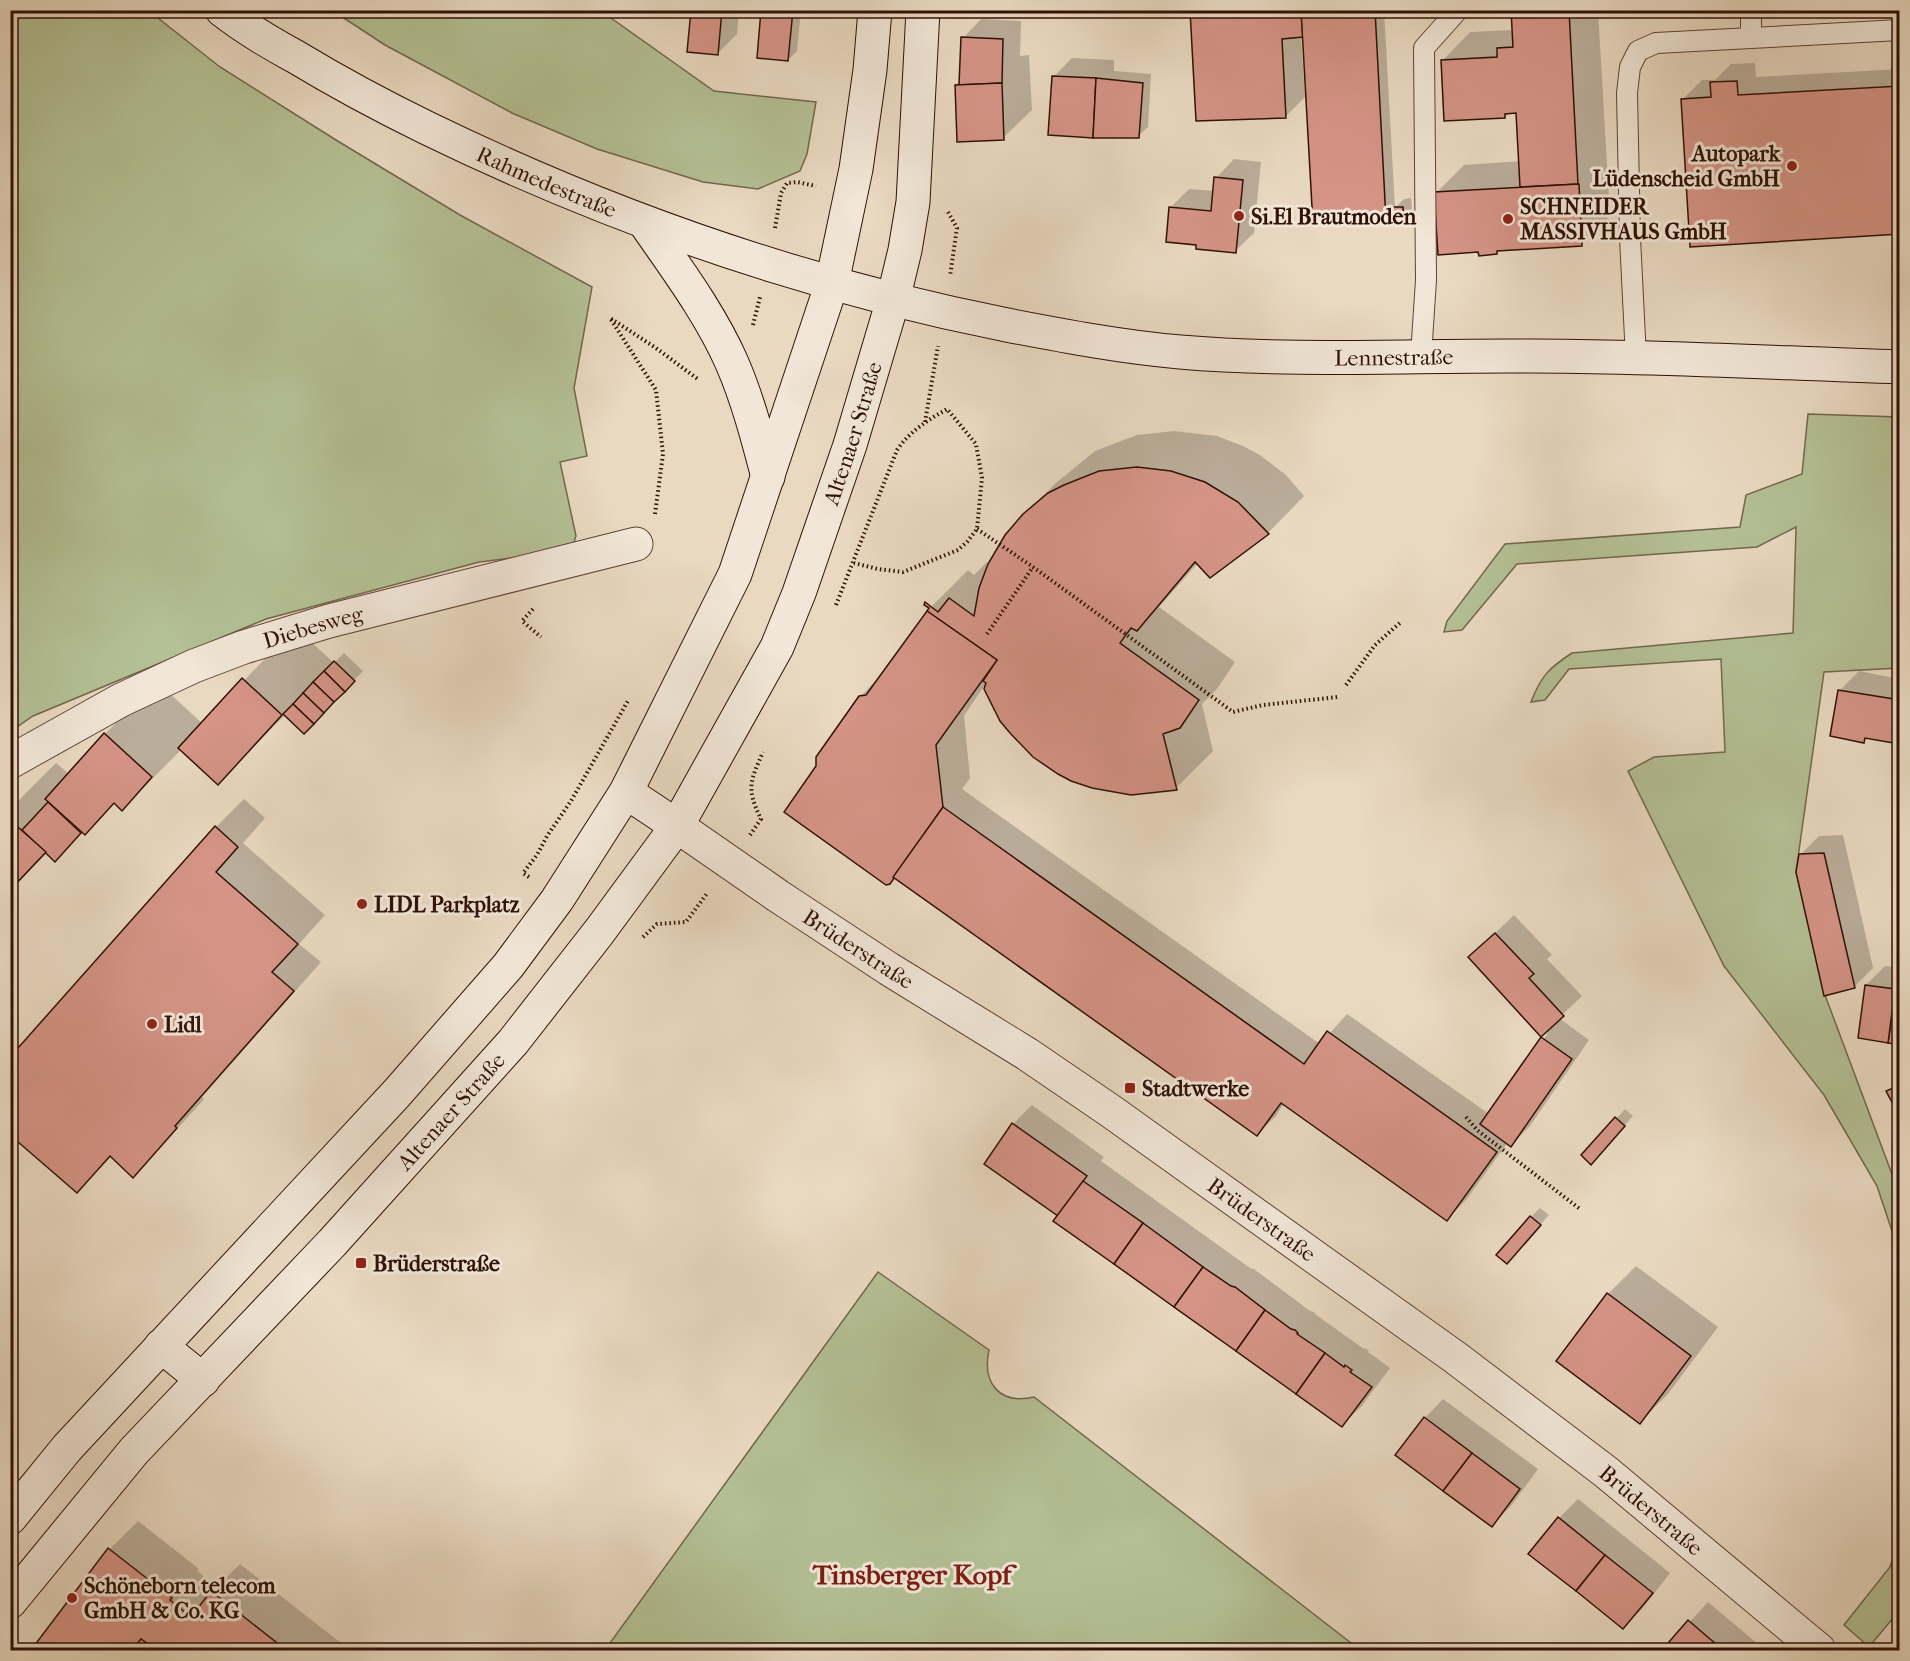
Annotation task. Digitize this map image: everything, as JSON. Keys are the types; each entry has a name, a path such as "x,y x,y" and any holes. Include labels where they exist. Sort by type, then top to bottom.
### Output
{"main road":[{"name":"Rahmedestraße","path":"222,10 243,27 360,95 536,180 645,223 768,266 893,300"},
{"path":"10,1518 67,1448 397,1093 508,966 557,900 626,792 735,574 832,283 856,170 870,70 875,10"},
{"name":"Altenaer Straße","path":"10,1602 134,1451 333,1243 513,1042 599,932 677,826 777,647 799,593 850,445 893,300 905,250 913,202 923,10"},
{"path":"645,223 696,297 732,364 748,407 768,477"},
{"name":"Lennestraße","path":"893,300 1062,335 1179,352 1308,357 1636,358 1899,367"},
{"name":"Diebesweg","path":"10,762 121,700 194,666 244,647 311,625 636,544"},
{"path":"626,792 677,826"},
{"name":"Brüderstraße","path":"677,826 889,969 1027,1054 1112,1112 1447,1352 1606,1472 1819,1650"},
{"path":"161,1346 202,1380"},
{"path":"94,1419 134,1451"}],"lane":[{"path":"1421,356 1425,280 1424,48 1458,10"},
{"path":"1751,10 1751,37"},
{"path":"1636,358 1627,104 1630,67 1638,51 1656,43 1899,30"}],"path":[{"path":"768,266 782,193 787,183"},
{"path":"636,544 652,538 663,454 661,429 656,390 610,318 656,348 700,381"},
{"path":"854,563 903,572 958,550 976,529 982,478 976,444 947,409"},
{"path":"976,529 1033,567 1233,712 1263,705 1338,697"},
{"path":"987,634 1033,567"},
{"path":"1346,685 1375,645 1402,621"},
{"path":"523,873 571,801 631,696"},
{"path":"1466,1117 1477,1130 1580,1209"}],"green space":[{"path":"11,11 149,11 220,67 336,140 460,215 592,287 574,388 587,456 560,462 576,536 573,545 538,555 479,562 266,619 33,716 11,731"},
{"path":"333,11 601,11 714,91 816,102 807,154 800,171 758,189 703,182 597,149 512,113 385,45"},
{"path":"1808,414 1899,417 1899,668 1824,672 1796,872 1825,995 1899,1193 1899,1252 1877,1186 1824,1095 1724,966 1628,771 1654,757 1725,752 1721,659 1569,669 1545,700 1531,702 1538,685 1547,673 1572,653 1793,633 1796,527 1757,547 1517,564 1462,630 1444,632 1447,621 1505,544 1740,527 1746,495 1802,474"},
{"path":"878,1272 989,1350 988,1372 996,1389 1011,1398 1034,1397 1360,1650 605,1650"},
{"path":"1899,1541 1899,1611 1869,1647 1844,1625 1890,1567"}],"building":[{"path":"691,10 722,10 718,55 687,52"},
{"path":"761,10 793,10 788,61 757,58"},
{"path":"1190,10 1301,10 1303,37 1282,39 1286,118 1196,121"},
{"path":"1301,10 1375,10 1386,220 1313,225"},
{"path":"1511,10 1569,10 1578,184 1520,187 1516,113 1505,114 1505,118 1444,121 1441,60 1497,57 1497,48 1513,47"},
{"path":"961,37 1003,39 1002,83 959,85"},
{"path":"1052,76 1096,78 1093,138 1048,135"},
{"path":"1096,78 1143,83 1139,138 1093,138"},
{"name":"Autopark Lüdenscheid GmbH","path":"1737,81 1738,95 1900,86 1900,234 1690,247 1681,99 1711,97 1710,82"},
{"path":"1002,83 1004,140 957,142 955,85"},
{"path":"1214,177 1243,180 1236,253 1196,249 1196,245 1166,242 1169,207 1211,211"},
{"name":"SCHNEIDER MASSIVHAUS GmbH","path":"1579,184 1582,246 1497,251 1497,254 1479,256 1478,252 1438,255 1434,192"},
{"path":"1393,207 1403,207 1404,222 1394,223"},
{"path":"1137,467 1171,471 1205,482 1238,502 1269,534 1210,578 1195,562 1137,631 1131,628 1120,643 1199,700 1180,728 1163,734 1177,790 1131,795 1092,788 1071,781 1033,757 1000,721 984,689 986,683 983,681 997,660 927,611 929,608 924,605 925,602 938,612 949,598 974,616 979,588 988,564 1005,535 1023,514 1048,493 1064,485 1099,471"},
{"path":"927,611 997,660 936,745 943,807 890,884 886,885 784,812 816,766 816,757 859,696 866,695"},
{"path":"334,661 355,681 345,692 324,671"},
{"path":"324,671 345,692 334,702 313,682"},
{"path":"242,678 282,715 218,785 178,748"},
{"path":"313,682 334,702 324,713 303,693"},
{"path":"1838,690 1900,700 1900,744 1865,738 1864,743 1830,736"},
{"path":"303,693 324,713 314,724 293,704"},
{"path":"293,704 314,724 304,734 283,714"},
{"path":"104,733 152,777 122,811 114,803 85,835 45,799"},
{"path":"48,802 81,833 55,862 22,830"},
{"path":"943,807 1304,1064 1327,1031 1497,1152 1447,1221 1281,1103 1257,1136 893,877"},
{"path":"10,820 46,852 10,890"},
{"name":"Lidl","path":"215,826 238,847 216,872 298,944 272,972 294,991 175,1126 177,1128 133,1178 110,1156 77,1193 10,1135 10,1057"},
{"path":"1824,853 1855,988 1824,996 1796,872 1799,854"},
{"path":"1495,933 1534,974 1529,978 1564,1016 1541,1037 1468,957"},
{"path":"1900,963 1900,1045 1888,1043"},
{"path":"1865,985 1895,989 1888,1043 1858,1038"},
{"path":"1541,1037 1572,1059 1511,1147 1480,1124"},
{"path":"1900,1085 1900,1117 1886,1091"},
{"path":"1615,1117 1625,1126 1591,1165 1581,1155"},
{"path":"1012,1123 1087,1176 1058,1216 984,1164"},
{"path":"1083,1181 1143,1223 1114,1264 1053,1221"},
{"path":"1530,1216 1541,1225 1507,1264 1496,1255"},
{"path":"1143,1223 1203,1267 1174,1307 1114,1264"},
{"path":"1203,1267 1235,1287 1265,1310 1236,1351 1174,1307"},
{"path":"1607,1293 1691,1356 1640,1424 1556,1361"},
{"path":"1265,1310 1325,1353 1296,1394 1236,1351"},
{"path":"1325,1353 1352,1370 1350,1372 1372,1387 1342,1427 1296,1394"},
{"path":"1424,1417 1472,1453 1443,1491 1395,1455"},
{"path":"1472,1453 1520,1489 1492,1527 1443,1491"},
{"path":"1558,1517 1605,1555 1576,1591 1528,1554"},
{"path":"108,1548 172,1598 170,1600 191,1617 211,1591 286,1650 156,1650 141,1639 132,1650 31,1650"},
{"path":"1605,1555 1653,1593 1623,1629 1576,1591"},
{"path":"1688,1620 1710,1639 1724,1650 1662,1650"},
{"path":"141,1639 156,1650 132,1650"}],"place":[{"name":"Autopark Lüdenscheid GmbH","path":"1792,166"},
{"name":"Si.El Brautmoden","path":"1239,216"},
{"name":"SCHNEIDER MASSIVHAUS GmbH","path":"1508,219"},
{"name":"LIDL Parkplatz","path":"362,904"},
{"name":"Lidl","path":"152,1024"},
{"name":"Stadtwerke","path":"1130,1088"},
{"name":"Brüderstraße","path":"361,1263"},
{"name":"Schöneborn telecom GmbH & Co. KG","path":"72,1598"}],"district":[{"name":"Tinsberger Kopf","path":"912,1574"}]}
